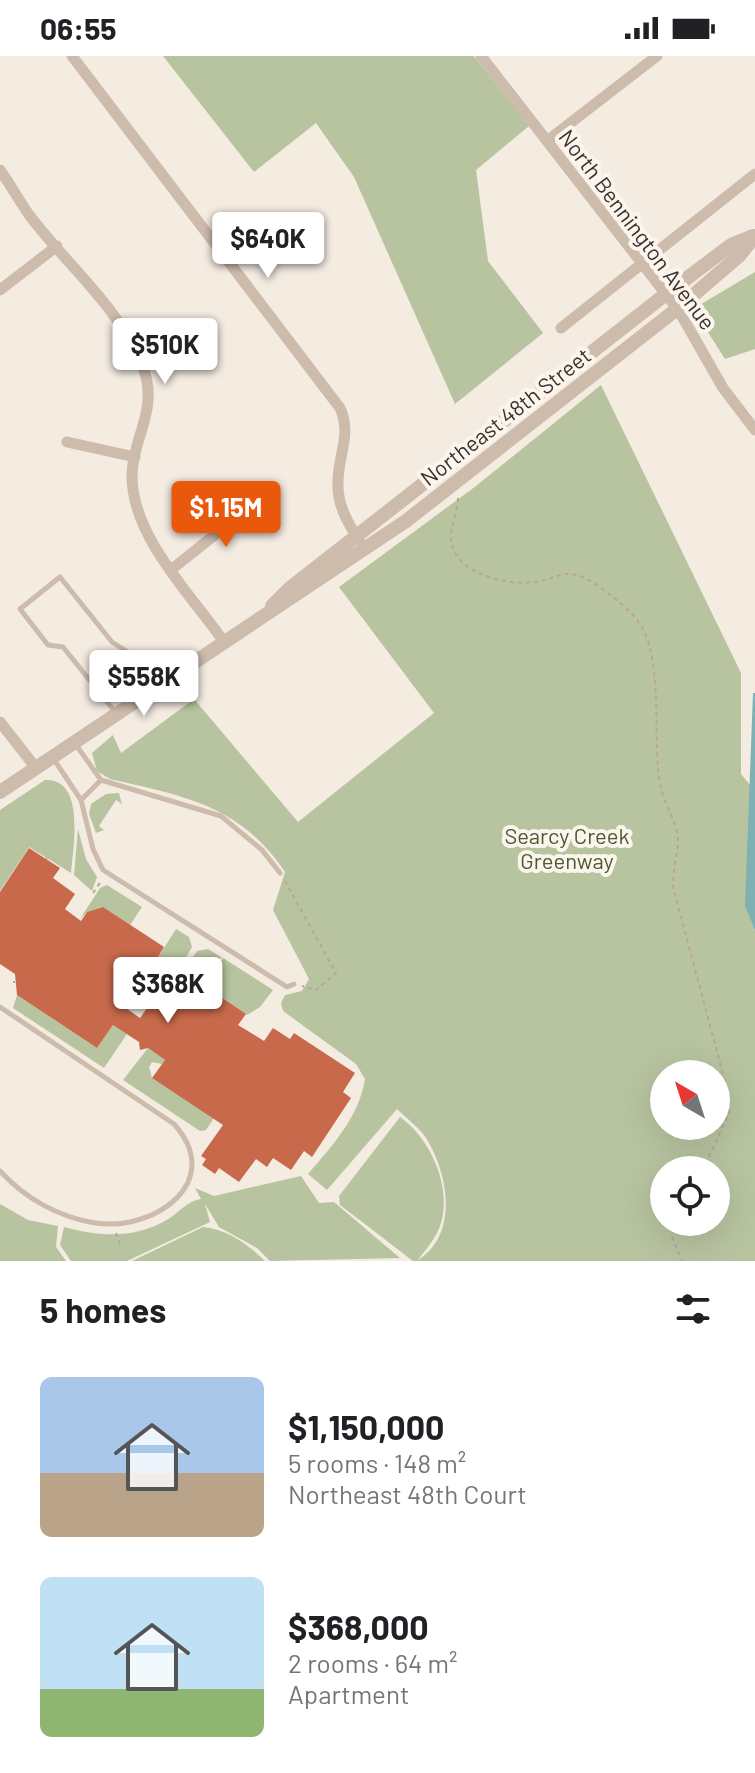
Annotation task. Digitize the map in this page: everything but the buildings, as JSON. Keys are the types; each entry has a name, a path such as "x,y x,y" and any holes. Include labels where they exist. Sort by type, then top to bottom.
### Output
{"street":[{"path":"72,56 336,402 346,434 338,495 347,521 362,544"},
{"name":"North Bennington Avenue","path":"481,56 677,309 723,388 755,430"},
{"path":"547,141 657,56"},
{"path":"0,170 30,216 121,329 143,368 147,416 132,472 136,513 224,642"},
{"name":"Northeast 48th Street","path":"561,328 755,174"},
{"name":"Northeast 48th Street","path":"362,544 512,415 731,245 755,235"},
{"name":"Northeast 48th Street","path":"0,792 224,642 267,612 290,588 362,544 525,430 677,309 739,256 755,235"},
{"path":"0,290 57,246"},
{"path":"512,415 525,430"},
{"path":"67,442 135,457"},
{"path":"172,569 231,522 244,498"},
{"path":"0,722 36,768"}],"lane":[{"path":"117,714 63,647 48,645 20,609 60,577 112,642 168,679"},
{"path":"74,742 101,780 221,816 262,850 280,873"},
{"path":"53,757 81,800 93,849 103,870 287,987 294,984"},
{"path":"81,800 101,780"},
{"path":"0,1007 174,1124 192,1148 192,1171 177,1199 150,1217 127,1223 97,1223 66,1216 17,1189 0,1171"}],"path":[{"path":"458,497 451,538 455,556 468,566 508,583 538,582 562,573 578,576 632,614 643,628 657,701 661,791 678,843 673,887 727,1089 729,1113 709,1156"},
{"path":"280,873 336,973 316,990 294,984"},
{"path":"93,893 102,880"},
{"path":"115,1232 120,1244"},
{"path":"672,1236 682,1261"}],"green space":[{"path":"163,56 474,56 529,126 476,170 488,261 543,333 455,404 354,177 316,123 254,172"},
{"path":"755,272 755,349 725,359 693,309"},
{"name":"Searcy Creek Greenway","path":"601,385 741,673 741,774 755,791 755,1261 413,1261 340,1205 339,1196 400,1117 421,1137 441,1179 444,1209 441,1223 418,1260 431,1249 445,1218 444,1183 424,1135 397,1109 327,1190 308,1174 351,1118 365,1079 356,1064 283,1011 281,1003 285,995 302,991 309,979 273,910 285,872 268,849 229,818 186,798 110,779 97,771 92,753 113,735 121,753 194,699 298,822 434,713 339,587 476,486"},
{"path":"45,780 58,782 67,790 72,802 74,832 71,873 29,847 0,891 0,810"},
{"path":"119,793 122,804 116,800 99,826 104,830 96,833 89,814 91,804 106,794"},
{"path":"78,829 86,859 97,877 92,891 74,875"},
{"path":"107,885 142,907 130,925 103,907 87,912 80,919 100,888"},
{"path":"176,929 189,937 192,947 172,981 152,967"},
{"path":"208,949 221,957 207,979 193,982 188,979 177,984 197,951"},
{"path":"223,958 273,990 260,1007 247,1015 205,986"},
{"path":"17,995 97,1048 113,1025 127,1034 104,1068 13,1008"},
{"path":"148,1048 165,1060 162,1064 152,1062 149,1067 152,1078 214,1118 206,1130 200,1131 123,1080"},
{"path":"301,1176 319,1203 334,1202 400,1258 270,1261 257,1248 219,1227 205,1204 210,1222 127,1261 71,1261 60,1245 64,1227 91,1233 118,1234 157,1225 201,1199 195,1188 214,1196"},
{"path":"0,1204 28,1220 58,1226 56,1247 66,1261 0,1261"},
{"path":"203,1227 237,1239 265,1261 132,1261"}],"water":[{"path":"755,693 755,930 745,906"}]}
